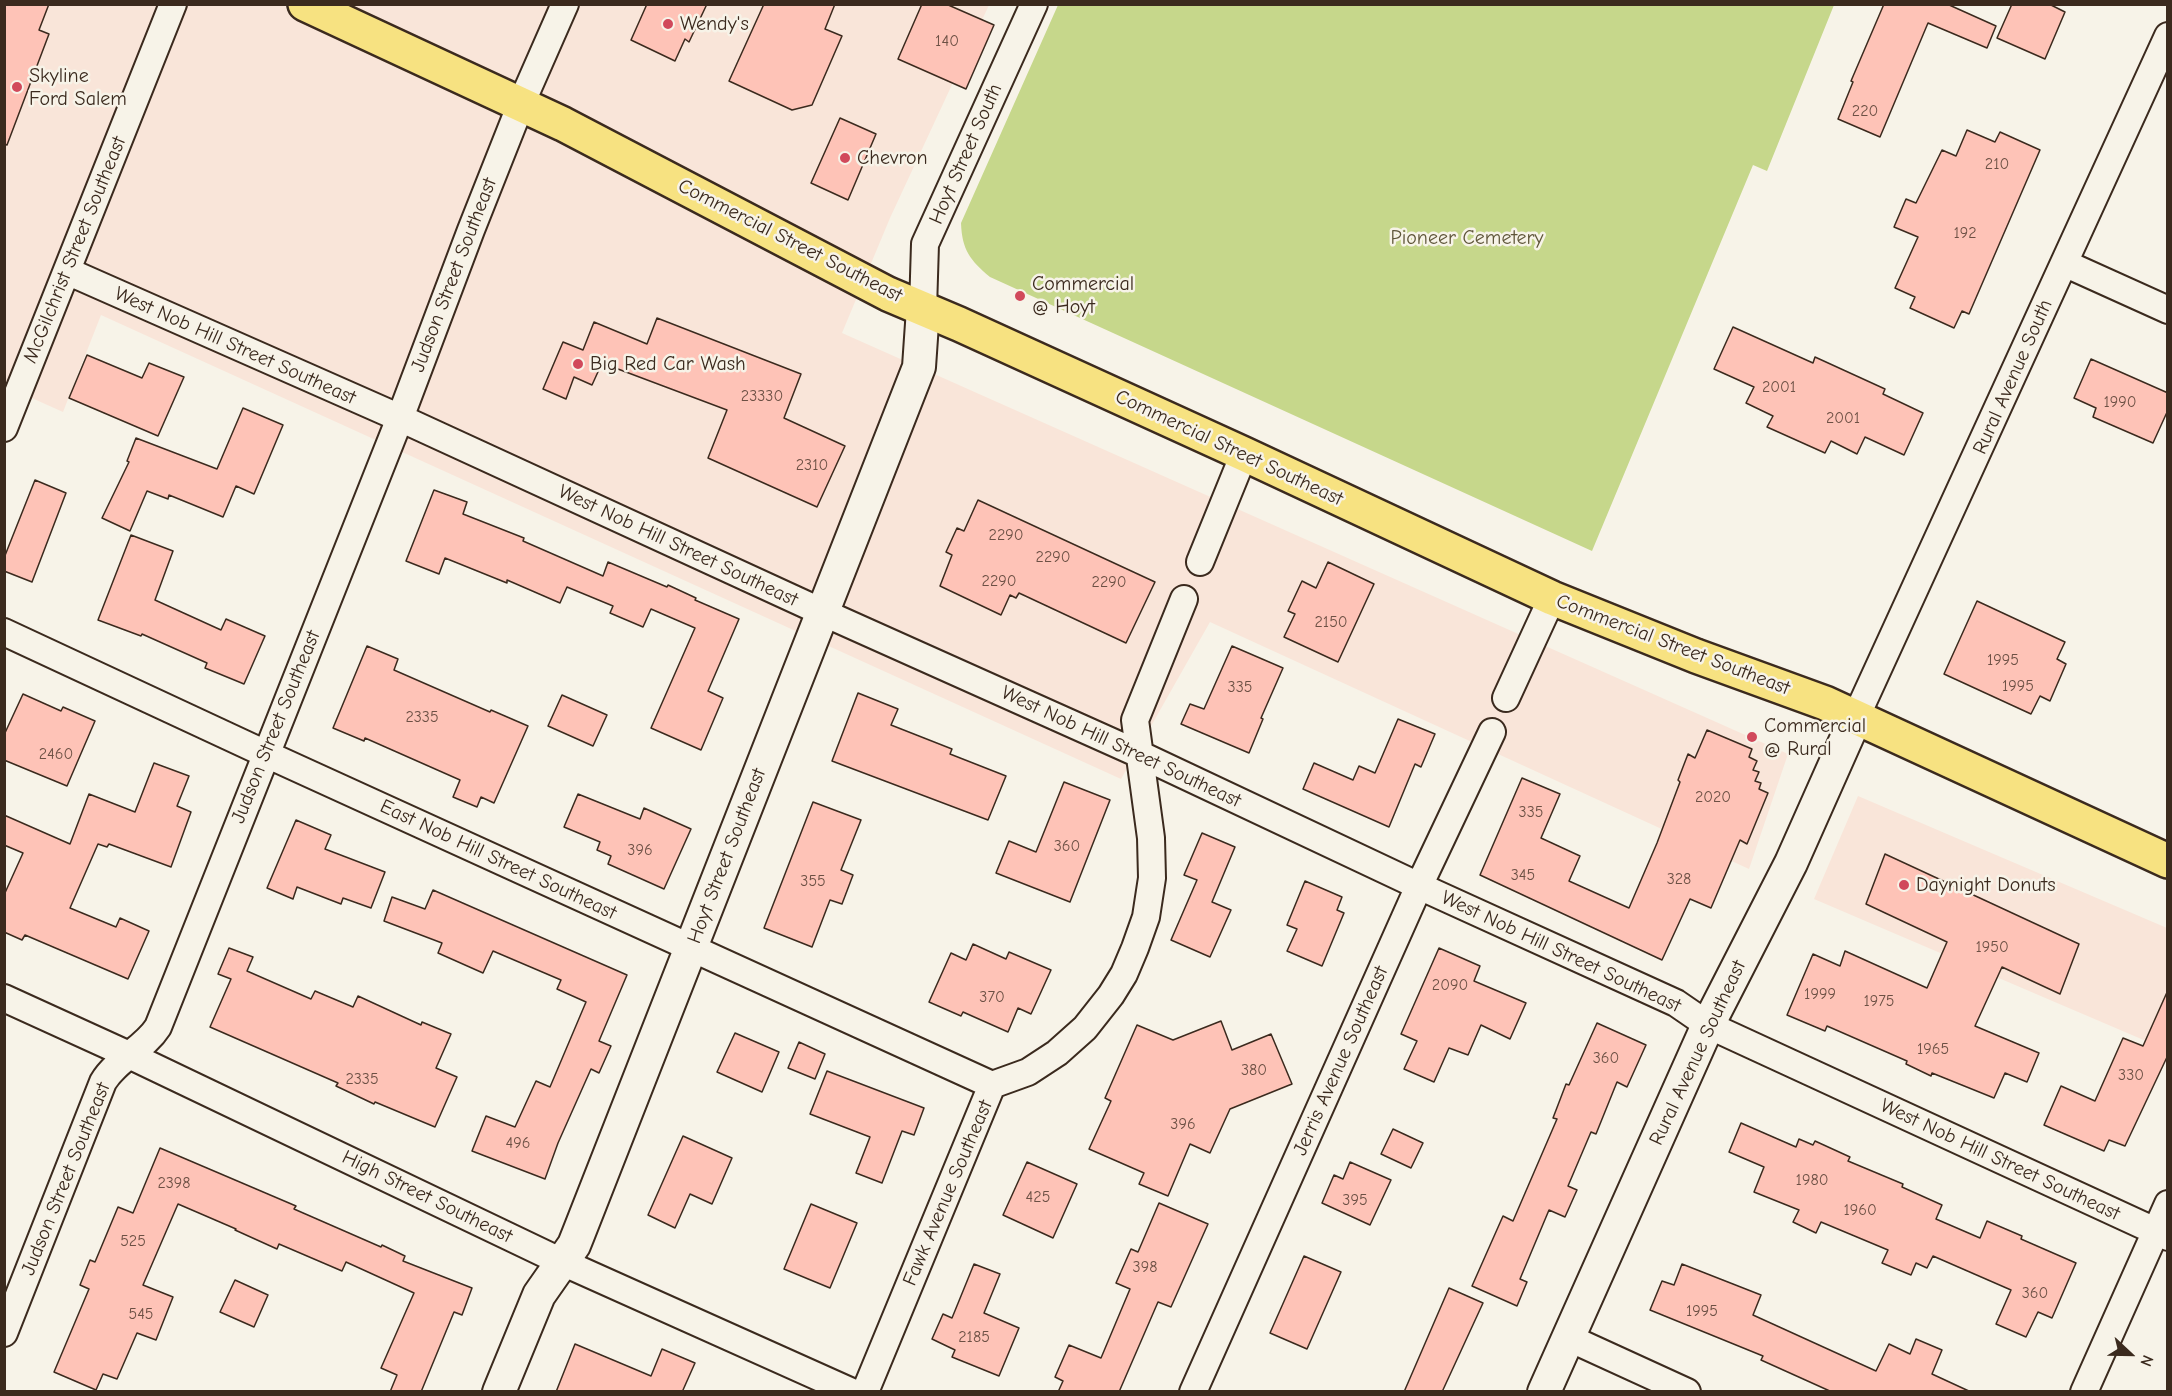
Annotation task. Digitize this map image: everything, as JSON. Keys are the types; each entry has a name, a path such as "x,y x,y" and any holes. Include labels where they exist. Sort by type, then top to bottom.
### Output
{"main road":[{"name":"Commercial Street Southeast","path":"305,4 562,124 888,294 1244,454 1552,598 1696,656 1825,703 2168,861"}],"street":[{"name":"McGilchrist Street Southeast","path":"4,428 173,4"},
{"name":"Judson Street Southeast","path":"4,1333 103,1082 109,1073 152,1037 158,1027 400,418 521,104 565,4"},
{"name":"Hoyt Street South","path":"923,309 925,244 1034,4"},
{"name":"Rural Avenue South","path":"1856,717 2168,36"},
{"path":"2064,263 2168,310"},
{"name":"West Nob Hill Street Southeast","path":"67,271 400,418 822,612 1139,754 1419,886 1676,1003 1708,1025 2161,1234"},
{"name":"Hoyt Street Southeast","path":"499,1392 539,1295 578,1235 919,367 923,309"},
{"path":"1200,562 1244,454"},
{"name":"Fawk Avenue Southeast","path":"865,1392 992,1085 1028,1072 1057,1053 1085,1028 1124,974 1146,917 1152,878 1151,838 1135,720 1184,598"},
{"path":"1506,698 1552,598"},
{"name":"East Nob Hill Street Southeast","path":"4,632 691,949 992,1085"},
{"name":"Rural Avenue Southeast","path":"1545,1392 1708,1025 1791,863 1856,717"},
{"name":"Jerris Avenue Southeast","path":"1193,1392 1419,886 1491,732"},
{"name":"High Street Southeast","path":"4,998 129,1055 562,1262 852,1392"},
{"path":"2084,1392 2161,1234 2168,1204"},
{"path":"1569,1338 1687,1392"}],"shaded area":[{"path":"5,5 989,5 890,218 842,333 1788,754 1749,869 1210,622 1121,779 101,315 63,412 5,386"},
{"path":"1858,796 2167,928 2167,1050 1814,899"}],"green space":[{"name":"Pioneer Cemetery","path":"1058,4 1834,5 1767,171 1753,165 1592,551 990,277 977,265 965,247 961,223"}],"building":[{"name":"Skyline Ford Salem","path":"4,4 49,4 39,30 49,34 7,145 4,144"},
{"name":"Wendy's","path":"647,4 707,4 689,42 685,39 675,61 631,40"},
{"path":"764,4 835,4 825,29 842,36 812,105 792,110 729,81"},
{"path":"922,4 946,4 994,25 966,89 898,59"},
{"path":"1884,4 1947,4 1996,26 1987,48 1928,23 1880,137 1838,119 1853,82 1851,81"},
{"path":"2012,4 2049,4 2065,12 2045,59 1997,38"},
{"name":"Chevron","path":"840,118 876,134 848,200 811,183"},
{"path":"1967,130 1995,142 2000,132 2040,150 1969,314 1962,311 1954,328 1910,308 1915,297 1895,288 1918,237 1894,227 1906,199 1916,203 1942,150 1956,156"},
{"path":"657,318 801,374 784,418 845,446 817,507 708,458 727,410 602,363 592,385 574,377 566,399 543,389 563,342 583,350 594,322 647,344"},
{"path":"1733,327 1813,363 1815,357 1885,389 1883,394 1923,413 1904,455 1865,437 1857,454 1831,441 1825,453 1767,427 1773,416 1746,403 1754,387 1714,369"},
{"path":"87,355 142,378 149,363 184,377 158,436 69,398"},
{"path":"2091,359 2168,393 2168,410 2153,443 2093,417 2096,408 2074,398"},
{"path":"243,408 283,425 254,494 236,486 223,517 169,495 168,499 147,491 130,531 102,518 129,462 127,461 136,438 217,469"},
{"path":"35,480 66,493 32,582 4,571 4,558"},
{"path":"434,490 467,502 463,514 524,538 523,541 603,576 608,562 667,587 668,585 696,598 695,600 739,619 708,691 723,698 701,750 651,728 695,628 651,609 643,627 610,613 613,606 567,587 560,603 507,580 507,583 445,558 439,574 406,561"},
{"path":"978,500 1155,582 1126,643 1019,593 1016,598 1010,595 1001,615 940,586 952,555 946,552 957,528 964,531"},
{"path":"131,535 173,551 155,600 221,630 226,619 265,636 244,684 205,668 207,663 142,634 141,636 98,620"},
{"path":"1328,562 1374,584 1338,662 1284,637 1295,614 1288,611 1302,581 1316,588"},
{"path":"1977,601 2065,642 2057,659 2066,664 2050,701 2040,696 2031,714 1944,674"},
{"path":"367,646 398,659 394,670 528,726 494,803 481,797 477,807 453,797 460,780 365,738 364,741 333,728"},
{"path":"1232,646 1283,668 1261,718 1263,719 1249,753 1181,724 1190,704 1204,709"},
{"path":"858,693 898,709 891,725 952,749 950,754 1006,776 988,820 832,761"},
{"path":"23,694 61,711 63,707 95,721 67,786 4,760 4,735"},
{"path":"562,695 607,715 593,746 548,726"},
{"path":"1398,719 1435,734 1421,767 1415,764 1389,827 1303,789 1314,763 1353,780 1359,766 1375,773"},
{"path":"1707,730 1752,749 1749,757 1757,761 1753,770 1759,772 1755,781 1761,783 1759,789 1768,793 1747,844 1740,840 1711,908 1690,899 1662,960 1480,875 1522,778 1560,794 1541,838 1580,856 1569,881 1629,908 1657,843 1688,754 1695,758"},
{"path":"154,763 189,776 177,806 191,812 171,867 109,844 107,847 98,844 70,908 116,927 120,918 149,931 128,979 25,935 22,940 4,932 4,895 23,853 4,845 4,815 70,844 89,794 135,812"},
{"path":"1064,782 1110,800 1070,902 996,873 1009,841 1036,852"},
{"path":"578,794 640,819 644,808 691,829 664,889 608,864 611,856 597,850 600,842 564,827"},
{"path":"813,802 861,820 841,870 853,875 842,904 830,900 812,947 764,928"},
{"path":"296,820 331,835 325,849 385,872 371,908 343,898 341,904 297,887 293,899 267,888"},
{"path":"1202,833 1235,847 1212,902 1231,910 1210,957 1171,940 1197,880 1184,875"},
{"path":"1885,854 2079,944 2060,994 2002,967 1975,1026 2039,1053 2027,1082 2005,1073 1994,1098 1932,1073 1931,1076 1906,1064 1907,1061 1827,1026 1825,1031 1787,1015 1813,954 1840,966 1845,951 1927,988 1947,942 1866,904"},
{"path":"1305,881 1342,897 1337,910 1344,913 1322,966 1287,951 1297,929 1287,925"},
{"path":"433,890 627,975 599,1041 611,1046 599,1073 591,1069 558,1143 545,1179 472,1151 486,1116 515,1127 536,1081 550,1087 586,1002 557,989 561,980 493,951 483,973 438,953 442,943 384,921 392,897 425,909"},
{"path":"973,944 1006,959 1009,952 1051,970 1031,1014 1018,1008 1008,1032 963,1012 961,1016 929,1002 951,953 966,960"},
{"path":"229,948 253,957 247,971 311,999 315,991 353,1007 358,996 421,1025 422,1022 451,1034 436,1068 457,1077 435,1127 375,1102 374,1104 336,1086 338,1083 210,1027 231,979 218,974"},
{"path":"1439,948 1480,966 1474,981 1526,1003 1510,1039 1481,1025 1468,1055 1449,1048 1434,1082 1404,1069 1417,1041 1401,1034"},
{"path":"2168,990 2168,1055 2125,1146 2109,1140 2104,1151 2044,1125 2061,1086 2095,1101 2123,1038 2143,1046"},
{"path":"1221,1021 1232,1050 1271,1034 1292,1084 1230,1109 1210,1153 1190,1144 1168,1196 1139,1184 1144,1173 1089,1149 1111,1101 1105,1098 1137,1025 1173,1040"},
{"path":"1597,1023 1646,1045 1627,1087 1617,1082 1596,1134 1591,1132 1568,1186 1577,1190 1565,1217 1549,1210 1520,1279 1527,1282 1517,1306 1472,1286 1503,1216 1513,1221 1557,1119 1553,1118 1566,1084 1569,1085"},
{"path":"735,1033 779,1052 762,1092 717,1072"},
{"path":"799,1042 825,1054 815,1079 788,1068"},
{"path":"827,1071 924,1108 914,1135 902,1131 882,1183 856,1173 870,1137 810,1114"},
{"path":"1741,1123 1796,1147 1799,1139 1813,1145 1815,1141 1850,1157 1848,1161 1903,1184 1902,1187 1942,1205 1936,1219 1980,1238 1987,1221 2076,1263 2052,1318 2038,1312 2026,1337 1996,1324 2011,1290 1933,1256 1927,1268 1916,1263 1911,1275 1882,1263 1888,1250 1821,1222 1816,1233 1793,1222 1799,1210 1754,1192 1764,1167 1729,1152"},
{"path":"1393,1129 1423,1143 1411,1168 1381,1154"},
{"path":"683,1136 732,1158 712,1204 690,1194 675,1228 648,1215"},
{"path":"160,1148 296,1206 294,1209 381,1247 382,1245 405,1256 403,1261 472,1288 462,1315 454,1312 421,1392 390,1392 397,1375 381,1368 414,1293 346,1262 342,1271 279,1244 277,1249 178,1204 143,1285 173,1297 156,1340 137,1333 117,1379 103,1374 96,1390 54,1372 89,1289 80,1285 90,1260 95,1262 118,1207 133,1213"},
{"path":"1027,1162 1077,1184 1053,1238 1003,1215"},
{"path":"1350,1162 1391,1180 1370,1225 1322,1203 1334,1175 1343,1179"},
{"path":"1159,1203 1208,1224 1171,1307 1158,1302 1119,1392 1058,1392 1063,1381 1055,1377 1069,1345 1101,1358 1130,1289 1116,1283 1131,1249 1138,1252"},
{"path":"811,1204 857,1223 830,1288 784,1269"},
{"path":"1304,1256 1341,1272 1307,1349 1270,1333"},
{"path":"974,1264 1000,1274 984,1313 1019,1328 999,1376 952,1357 955,1350 932,1339 943,1314 952,1318"},
{"path":"1682,1264 1761,1295 1753,1315 1876,1371 1889,1344 1910,1354 1916,1339 1942,1350 1932,1374 1971,1392 1832,1392 1761,1360 1763,1356 1650,1310 1662,1281 1674,1285"},
{"path":"235,1280 268,1295 254,1327 220,1312"},
{"path":"1449,1288 1483,1303 1442,1392 1404,1392"},
{"path":"575,1344 651,1376 662,1349 695,1363 683,1390 686,1392 556,1392"}],"place":[{"name":"Wendy's","path":"668,24"},
{"name":"Skyline Ford Salem","path":"17,87"},
{"name":"Chevron","path":"845,158"},
{"name":"Commercial @ Hoyt","path":"1020,296"},
{"name":"Big Red Car Wash","path":"578,364"},
{"name":"Commercial @ Rural","path":"1752,737"},
{"name":"Daynight Donuts","path":"1904,885"}]}
